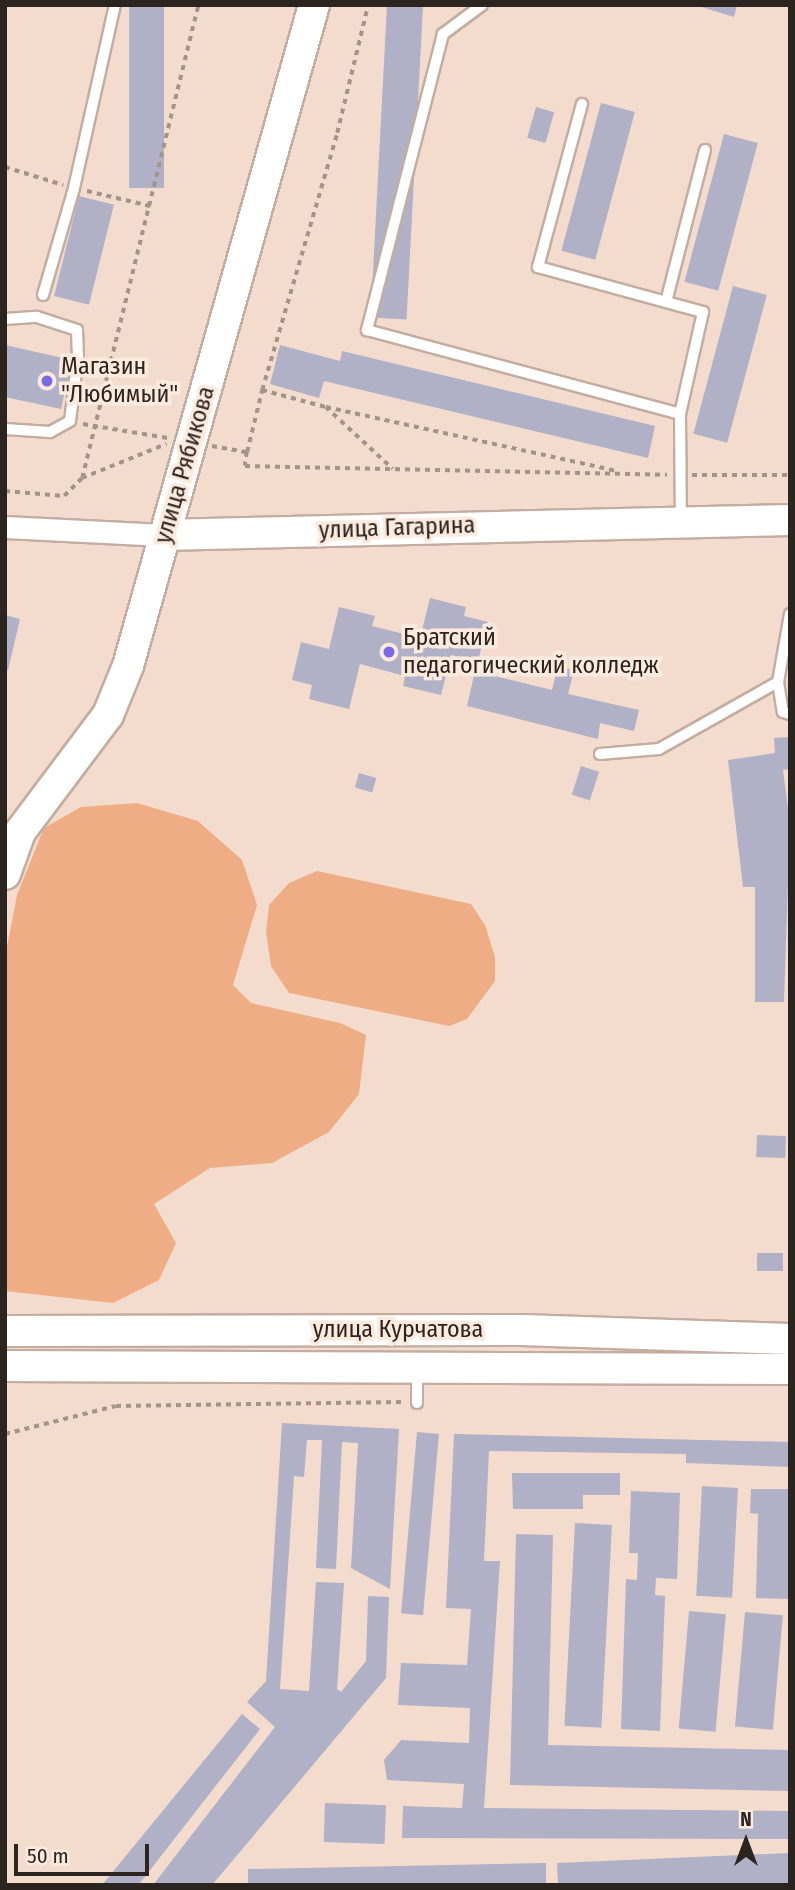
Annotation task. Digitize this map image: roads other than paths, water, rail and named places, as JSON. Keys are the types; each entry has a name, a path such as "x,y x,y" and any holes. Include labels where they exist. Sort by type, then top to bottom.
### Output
{"main road":[{"name":"улица Рябикова","path":"5,874 20,832 108,715 128,666 246,256 309,13"},
{"name":"улица Гагарина","path":"164,535 681,520 790,520"},
{"name":"улица Курчатова","path":"5,1331 522,1330 790,1339"},
{"path":"522,1330 522,1365"},
{"path":"5,1366 522,1365 790,1369"}],"street":[{"name":"улица Гагарина","path":"5,527 164,535"},
{"path":"5,1384 38,1366"}],"lane":[{"path":"43,295 74,188 115,5"},
{"path":"482,5 443,34 367,330 680,414"},
{"path":"582,103 538,267 703,312 680,414 681,520"},
{"path":"666,302 705,150"},
{"path":"5,319 37,317 77,330 78,356 70,421 50,432 5,429"},
{"path":"790,614 778,682 783,712 790,714"},
{"path":"600,754 659,749 778,682"},
{"path":"417,1366 418,1403"}],"place":[{"name":"Магазин \"Любимый\"","path":"47,381"},
{"name":"Братский педагогический колледж","path":"389,652"}]}
